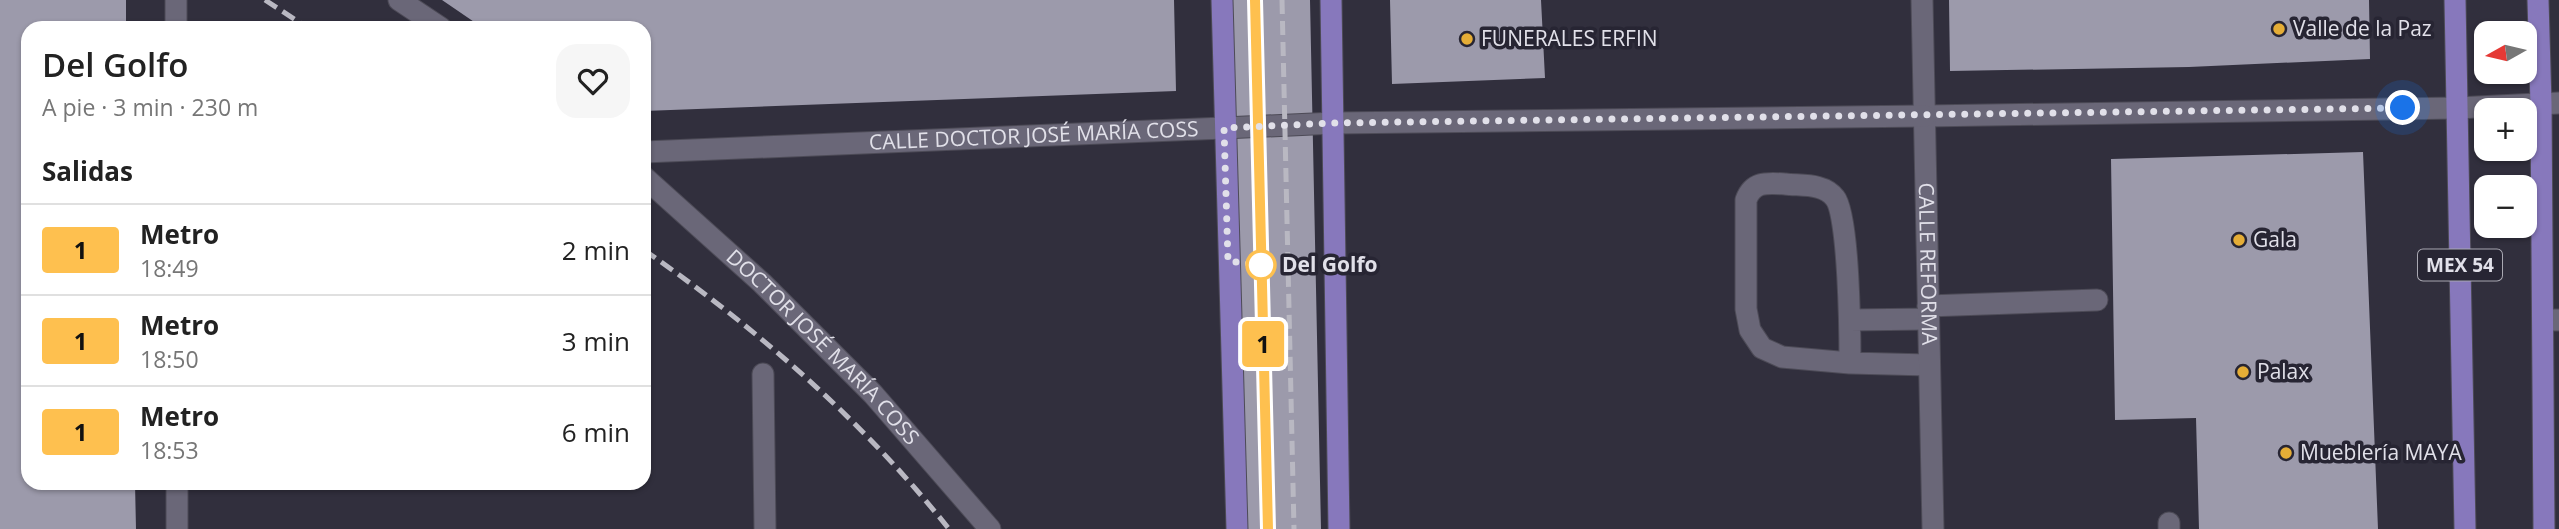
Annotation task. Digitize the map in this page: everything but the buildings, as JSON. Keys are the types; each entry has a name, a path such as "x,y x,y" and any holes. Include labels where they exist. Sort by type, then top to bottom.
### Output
{"main road":[{"path":"1222,0 1237,529"},
{"path":"1332,0 1339,529"},
{"name":"MEX 54","path":"2455,0 2465,529"},
{"path":"2538,0 2550,103 2551,320 2544,529"}],"street":[{"path":"176,0 176,21"},
{"path":"399,0 430,21"},
{"name":"CALLE REFORMA","path":"1922,0 1933,529"},
{"name":"CALLE DOCTOR JOSÉ MARÍA COSS","path":"651,152 1334,123 2457,108 2550,103"},
{"name":"DOCTOR JOSÉ MARÍA COSS","path":"651,183 762,284 873,394 990,529"},
{"path":"1850,363 1850,320 1843,222 1836,198 1824,188 1767,183 1757,185 1749,191 1746,200 1746,309 1750,330 1762,348 1782,357 1850,363 1928,365"},
{"path":"1850,320 2097,300"},
{"path":"763,374 765,529"},
{"path":"177,490 177,529"}],"railway":[{"path":"265,0 297,21"},
{"path":"1255,0 1268,529"},
{"path":"1282,0 1294,529"},
{"path":"651,255 728,312 807,379 881,451 949,529"}],"metro line":[{"name":"1","path":"1255,0 1268,529"}],"place":[{"name":"Valle de la Paz","path":"2279,29"},
{"name":"FUNERALES ERFIN","path":"1467,39"},
{"name":"Gala","path":"2239,240"},
{"name":"Del Golfo","path":"1261,265"},
{"name":"Palax","path":"2243,372"},
{"name":"Mueblería MAYA","path":"2286,453"}],"route":[{"path":"1261,265 1228,261 1224,128 1334,123 2403,108"}]}
